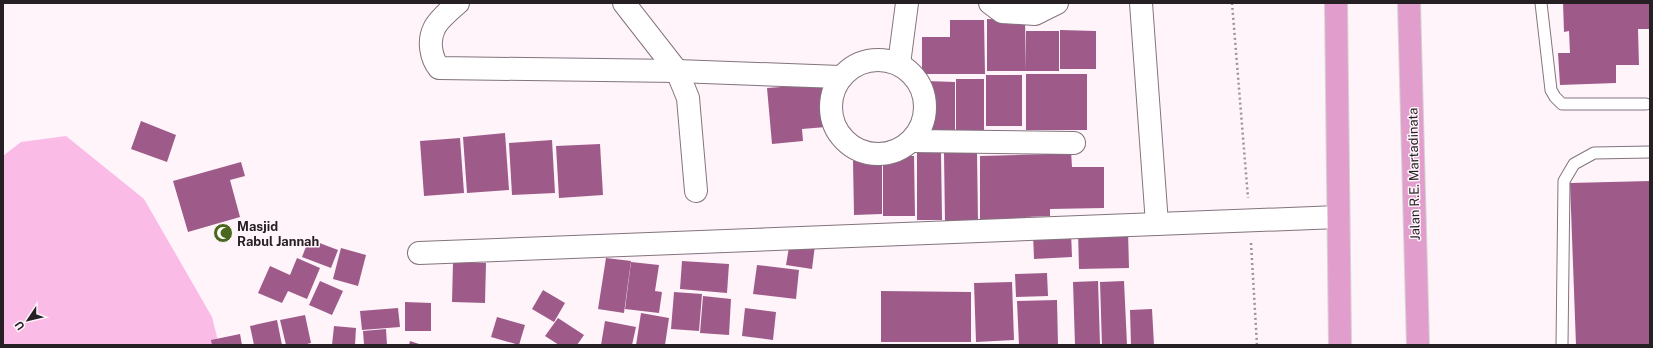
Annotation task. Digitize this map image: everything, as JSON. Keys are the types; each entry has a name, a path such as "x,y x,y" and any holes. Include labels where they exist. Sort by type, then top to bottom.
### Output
{"highway":[{"path":"1336,3 1340,345"},
{"name":"Jalan R.E. Martadinata","path":"1409,3 1418,345"}],"street":[{"path":"458,3 434,28 431,42 432,52 434,62 439,68 677,71 840,77"},
{"path":"624,3 677,71 688,98 696,191"},
{"path":"899,64 907,3"},
{"path":"990,3 1002,12 1035,14 1057,3"},
{"path":"1141,3 1157,224"},
{"path":"883,59 899,64 911,72 920,84 925,99 925,114 921,128 912,141 899,150 884,154 868,153 853,147 841,136 833,122 830,107 833,91 840,77 852,66 867,60 883,59"},
{"path":"912,141 1074,143"},
{"path":"419,253 1338,217"}],"lane":[{"path":"1541,3 1551,90 1562,104 1646,104"},
{"path":"1562,345 1564,181 1574,164 1594,153 1650,152"}],"path":[{"path":"1232,3 1249,221 1256,345"}],"shaded area":[{"path":"66,136 144,199 212,317 219,345 3,345 3,156 21,142"}],"building":[{"path":"1563,3 1650,3 1650,29 1638,29 1639,65 1616,65 1616,83 1560,85 1558,53 1570,53 1569,31 1564,32"},
{"path":"987,19 1025,20 1026,71 987,71"},
{"path":"950,20 984,20 985,74 922,74 922,37 950,37"},
{"path":"1060,30 1096,31 1096,69 1060,69"},
{"path":"1026,31 1059,31 1059,71 1026,71"},
{"path":"1026,74 1087,74 1087,130 1026,130"},
{"path":"986,75 1022,75 1022,126 986,126"},
{"path":"956,79 984,79 984,138 956,138"},
{"path":"927,81 955,82 955,134 927,134"},
{"path":"822,84 826,127 802,129 803,141 772,144 767,88"},
{"path":"141,121 176,135 167,162 131,149"},
{"path":"505,133 509,190 467,193 463,137"},
{"path":"460,138 464,193 424,196 420,141"},
{"path":"552,140 555,193 512,195 509,143"},
{"path":"600,144 603,195 559,198 556,146"},
{"path":"1049,151 1071,151 1072,167 1104,167 1104,208 1050,209 1050,216 1026,217 1026,221 980,222 980,156 1049,154"},
{"path":"977,152 978,222 945,222 944,153"},
{"path":"917,153 941,153 942,220 917,220"},
{"path":"883,156 914,156 915,216 883,216"},
{"path":"882,160 882,214 854,215 853,161"},
{"path":"241,162 245,176 230,180 240,217 188,232 173,181"},
{"path":"1650,181 1650,345 1576,345 1570,183"},
{"path":"1128,230 1129,268 1079,269 1078,231"},
{"path":"1071,232 1072,257 1034,259 1033,233"},
{"path":"309,239 338,250 331,268 302,257"},
{"path":"790,241 815,245 812,269 786,265"},
{"path":"341,248 366,255 358,286 333,279"},
{"path":"297,258 320,268 307,299 288,291 282,303 258,293 270,266 290,275"},
{"path":"606,258 631,261 624,313 598,309"},
{"path":"682,261 729,264 727,293 680,289"},
{"path":"453,262 486,263 485,303 452,302"},
{"path":"631,262 659,265 655,291 662,292 659,313 625,309"},
{"path":"757,265 799,270 796,299 753,294"},
{"path":"1047,273 1048,296 1016,297 1015,274"},
{"path":"320,281 343,291 332,315 309,305"},
{"path":"1098,281 1100,344 1075,345 1073,282"},
{"path":"1124,281 1127,345 1102,345 1100,282"},
{"path":"1012,282 1014,340 976,342 974,283"},
{"path":"543,290 565,303 554,322 532,309"},
{"path":"881,291 971,292 971,342 881,342"},
{"path":"674,292 702,294 699,331 671,329"},
{"path":"703,296 731,299 729,335 700,333"},
{"path":"1057,300 1058,345 1019,345 1017,301"},
{"path":"405,302 431,303 431,331 405,331"},
{"path":"398,308 400,327 362,330 360,311"},
{"path":"745,308 776,312 773,340 742,336"},
{"path":"1152,309 1154,345 1131,345 1130,310"},
{"path":"641,313 669,318 665,345 636,345"},
{"path":"305,315 311,343 303,345 286,345 280,320"},
{"path":"497,317 525,325 519,345 491,337"},
{"path":"558,318 584,335 577,345 559,345 545,336"},
{"path":"277,320 282,345 254,345 250,326"},
{"path":"605,321 636,327 632,345 601,345"},
{"path":"334,326 356,328 355,345 332,345"},
{"path":"386,329 387,345 364,345 363,331"},
{"path":"240,334 242,345 212,345 211,340"},
{"path":"410,341 422,345 409,345"}],"place":[{"name":"Masjid Rabul Jannah","path":"223,233"}]}
